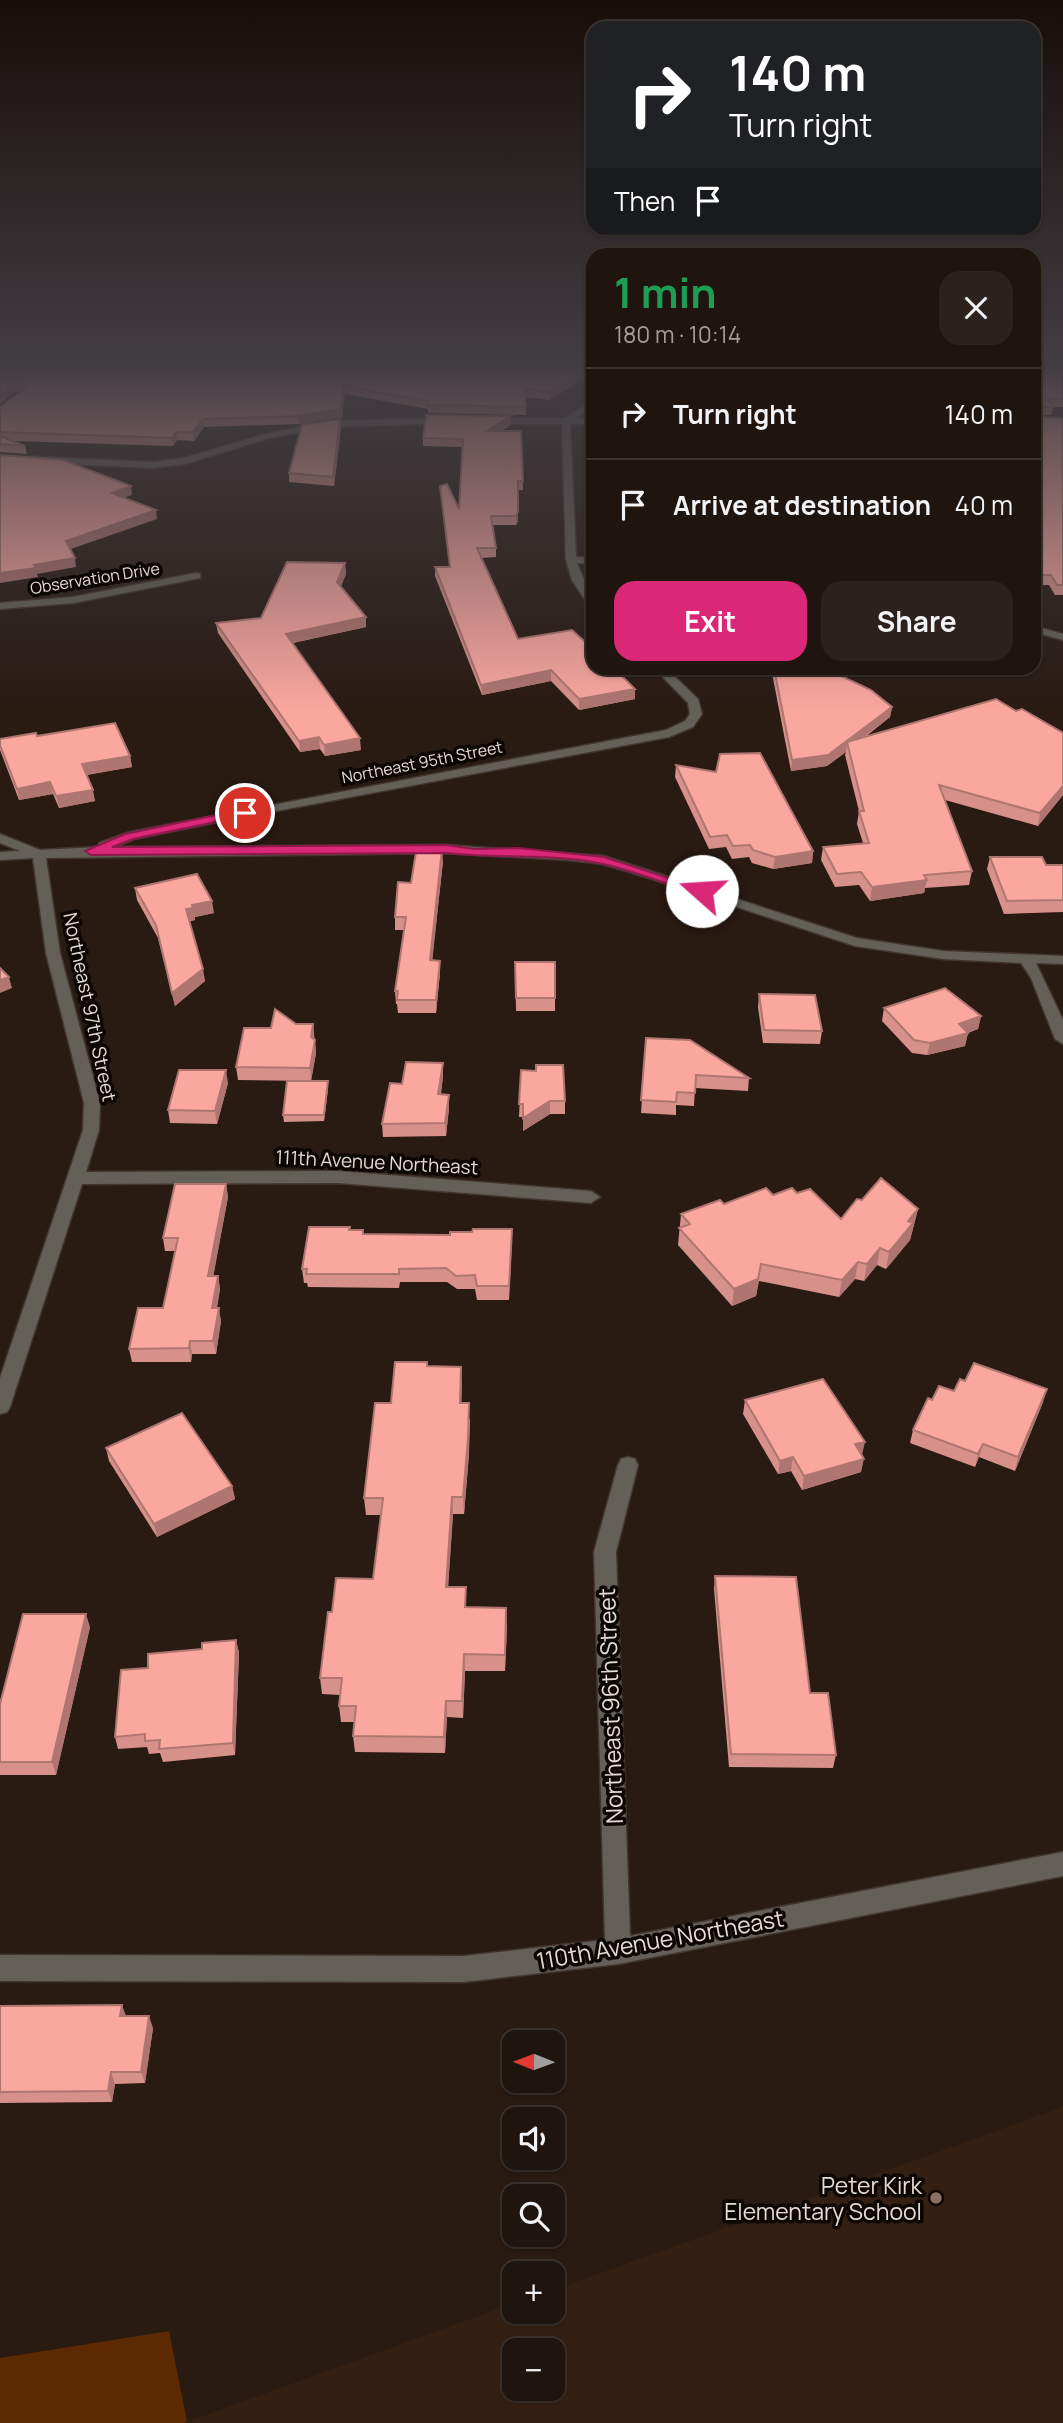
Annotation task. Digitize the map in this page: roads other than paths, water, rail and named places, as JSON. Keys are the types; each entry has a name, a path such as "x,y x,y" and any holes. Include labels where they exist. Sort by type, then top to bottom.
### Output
{"street":[{"path":"568,484 571,560 577,580 586,594"},
{"path":"571,560 586,561"},
{"name":"Observation Drive","path":"0,606 73,600 196,576"},
{"path":"1041,631 1063,637"},
{"name":"Northeast 95th Street","path":"91,851 130,836 218,818 669,733 689,724 696,714 694,702 666,675"},
{"path":"0,838 39,854"},
{"path":"0,856 91,851 446,849 567,856 604,860 639,870 855,942 897,950 1027,960 1063,960"},
{"name":"Northeast 97th Street","path":"0,1407 91,1130 92,1103 52,953 39,854"},
{"path":"1027,960 1038,978 1063,1039"},
{"name":"111th Avenue Northeast","path":"77,1178 338,1177 591,1197"},
{"name":"Northeast 96th Street","path":"618,1951 605,1552 628,1465"},
{"name":"110th Avenue Northeast","path":"0,1968 464,1969 618,1951 1063,1864"}],"place":[{"name":"Peter Kirk Elementary School","path":"936,2198"}]}
